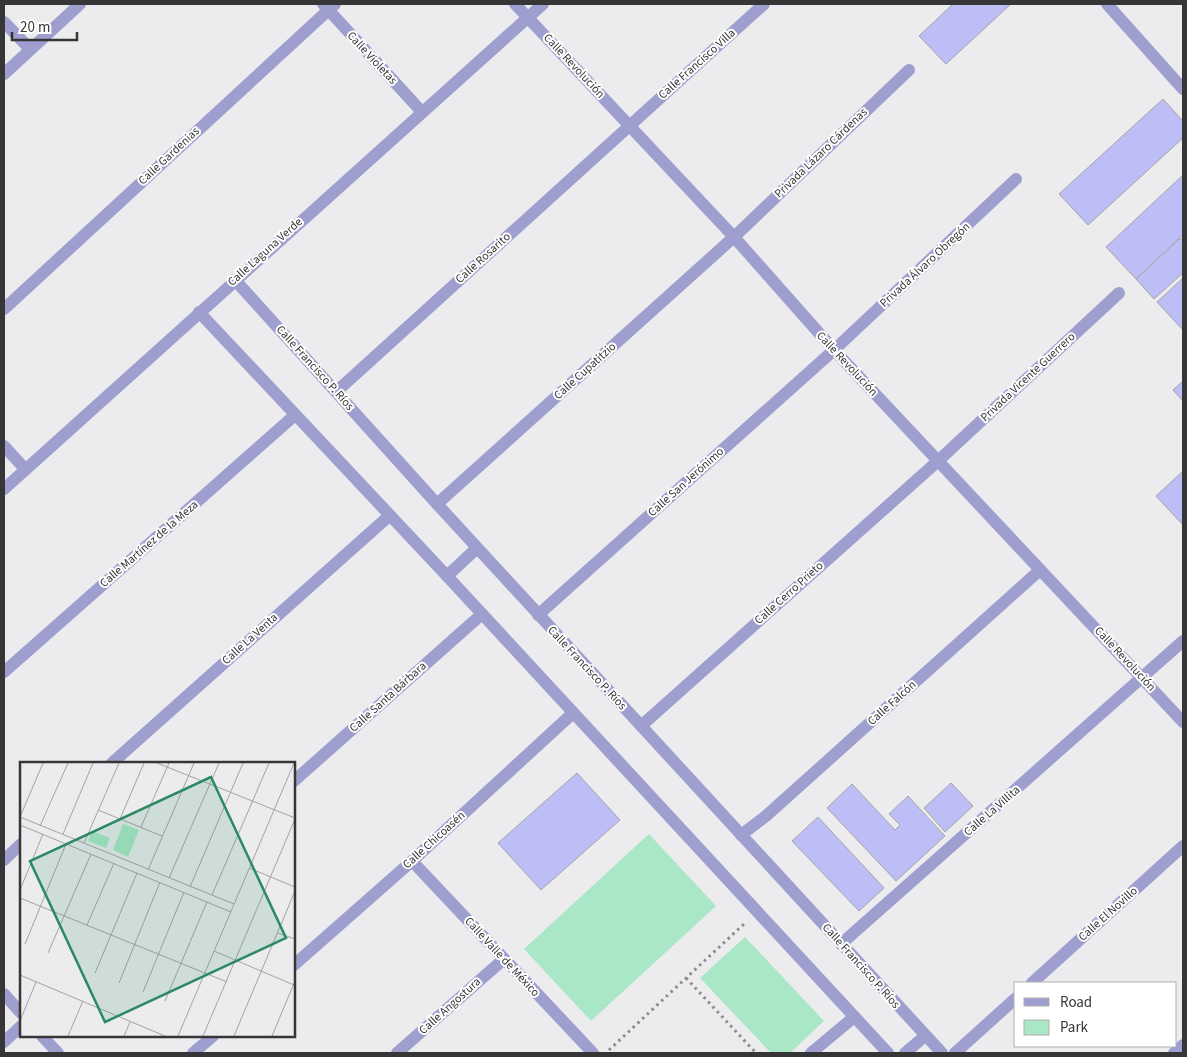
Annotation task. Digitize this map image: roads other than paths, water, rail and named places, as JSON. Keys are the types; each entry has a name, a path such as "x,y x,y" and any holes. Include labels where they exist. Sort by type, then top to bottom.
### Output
{"street":[{"path":"4,74 80,4"},
{"name":"Calle Revolución","path":"515,4 734,237 834,350 1183,722"},
{"name":"Calle Laguna Verde","path":"4,489 543,4"},
{"name":"Calle Francisco Villa","path":"629,125 764,4"},
{"path":"1107,4 1183,89"},
{"name":"Calle Violetas","path":"329,6 422,112"},
{"name":"Calle Gardenias","path":"4,309 329,6"},
{"path":"4,22 30,49"},
{"name":"Privada Lázaro Cárdenas","path":"734,237 909,70"},
{"name":"Calle Rosarito","path":"337,392 629,125"},
{"name":"Privada Álvaro Obregón","path":"834,350 1016,179"},
{"name":"Calle Cupatitzio","path":"437,504 734,237"},
{"name":"Calle Francisco P. Ríos","path":"235,280 538,615 942,1053"},
{"name":"Privada Vicente Guerrero","path":"938,461 1119,293"},
{"path":"199,312 389,516 448,576 888,1053"},
{"name":"Calle San Jerónimo","path":"538,615 834,350"},
{"name":"Calle Martínez de la Meza","path":"4,672 295,415"},
{"path":"4,446 25,470"},
{"name":"Calle Cerro Prieto","path":"640,726 938,461"},
{"name":"Calle La Venta","path":"113,762 389,516"},
{"path":"448,576 478,548"},
{"name":"Calle Falcón","path":"741,834 766,816 1040,570"},
{"name":"Calle Santa Bárbara","path":"295,780 482,614"},
{"name":"Calle La Villita","path":"841,944 1183,641"},
{"name":"Calle Chicoasén","path":"295,964 412,861 573,713"},
{"path":"4,860 20,845"},
{"name":"Calle El Novillo","path":"1033,982 1183,846"},
{"name":"Calle Valle de México","path":"412,861 593,1053"},
{"name":"Calle Angostura","path":"397,1053 504,958"},
{"path":"4,994 20,1012"},
{"path":"955,1053 1014,1000"},
{"path":"811,1053 854,1018"},
{"path":"4,1042 20,1027"},
{"path":"905,1053 925,1036"},
{"path":"43,1037 58,1053"},
{"path":"193,1053 212,1037"},
{"path":"1174,1053 1183,1045"}]}
